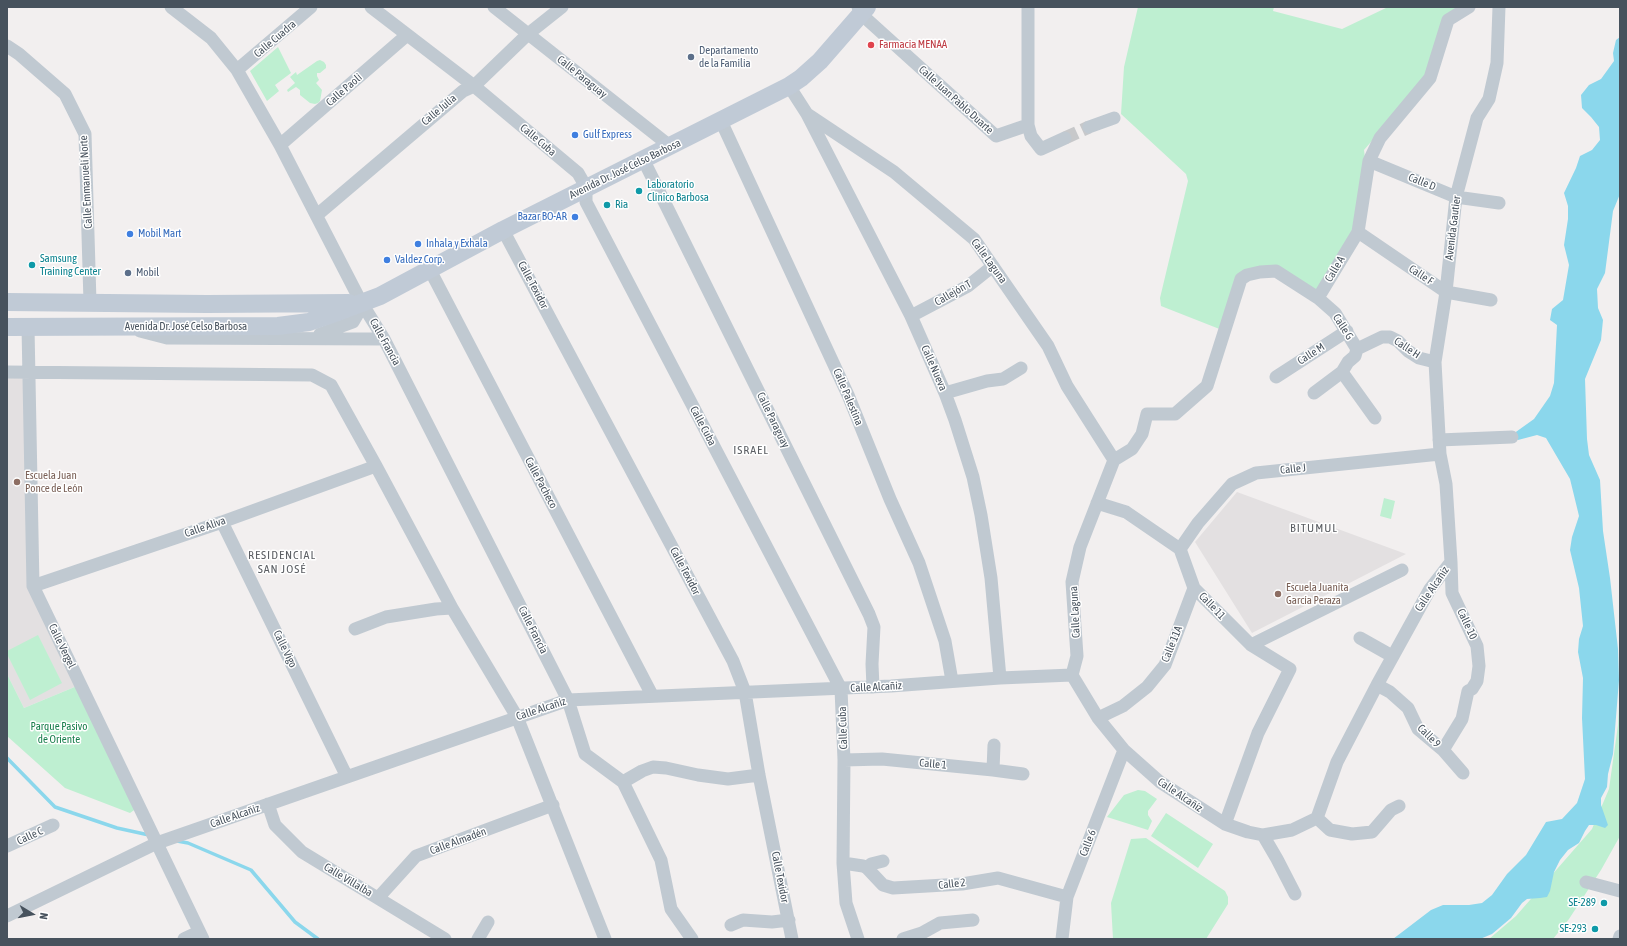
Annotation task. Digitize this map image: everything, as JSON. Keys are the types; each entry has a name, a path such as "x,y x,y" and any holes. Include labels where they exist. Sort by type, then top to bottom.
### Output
{"main road":[{"name":"Avenida Dr. José Celso Barbosa","path":"7,327 278,326 309,322 380,296 586,187 789,86 801,78 820,61 862,9"},
{"name":"Avenida Dr. José Celso Barbosa","path":"7,302 207,304 361,302"}],"street":[{"name":"Calle Francia","path":"171,7 211,38 237,70 280,145 361,302 384,339 568,700 585,754 623,782"},
{"name":"Calle Cuadra","path":"237,70 311,7"},
{"name":"Calle Cuba","path":"371,7 474,86 578,173 586,187 586,202 841,689 844,760 843,863 846,903 858,939"},
{"name":"Calle Paraguay","path":"494,7 670,146"},
{"name":"Calle Julia","path":"317,215 463,91 474,86 528,34 562,7"},
{"path":"1028,7 1028,125 1031,136 1041,149 1065,138"},
{"name":"Calle A","path":"1318,298 1358,232 1369,161 1380,138 1430,78 1448,20 1469,7"},
{"name":"Avenida Gautier","path":"1440,454 1435,362 1446,292 1456,196 1477,118 1489,99 1497,63 1499,7"},
{"name":"Calle Juan Pablo Duarte","path":"862,9 996,136 1028,125"},
{"name":"Calle Paoli","path":"280,145 407,35"},
{"name":"Calle Emmanueli Norte","path":"7,46 13,54 65,94 85,134 90,302"},
{"name":"Calle Nueva","path":"789,86 807,114 911,316 945,393 973,477 981,515 991,578 1000,678"},
{"name":"Calle Laguna","path":"807,114 894,172 974,239 1048,346 1067,386 1114,460"},
{"path":"1089,127 1114,118"},
{"name":"Calle Palestina","path":"721,121 848,395 890,499 919,563 945,641 952,681"},
{"name":"Calle Paraguay","path":"643,159 869,614 874,627 872,664 873,687"},
{"name":"Calle D","path":"1369,161 1456,196 1499,203"},
{"name":"Calle Texidor","path":"503,230 733,661 745,692 759,775 792,939"},
{"name":"Calle F","path":"1358,232 1446,292 1491,300"},
{"name":"Callejón T","path":"911,316 968,286 993,266"},
{"name":"Calle Pacheco","path":"430,270 652,695"},
{"path":"1180,549 1126,512 1097,503 1114,460 1132,449 1142,434 1147,414 1175,414 1207,386 1241,279 1247,274 1276,271 1318,298"},
{"name":"Calle G","path":"1314,393 1342,372 1348,362 1355,356 1357,349 1335,313 1318,298"},
{"path":"309,338 353,322 360,310 361,302"},
{"name":"Calle Vergel","path":"28,327 33,586 201,935"},
{"path":"123,327 167,338 384,339"},
{"name":"Calle M","path":"1276,377 1347,331"},
{"name":"Calle H","path":"1357,349 1382,337 1390,337 1398,341 1408,351 1419,358 1435,362"},
{"path":"945,393 987,381 1003,379 1021,368"},
{"path":"7,372 312,375 331,386 376,466 452,608 517,717 605,939"},
{"path":"1342,372 1374,418"},
{"path":"1439,440 1512,437"},
{"name":"Calle Alcañiz","path":"7,916 157,843 568,700 652,695 841,689 1000,678 1072,675 1098,718 1124,750 1160,782 1225,824 1248,832 1263,835 1292,830 1317,818 1337,762 1392,656 1430,589 1451,562 1446,484 1440,454"},
{"name":"Calle J","path":"1180,549 1198,523 1232,484 1256,474 1440,454"},
{"name":"Calle Aliva","path":"33,586 222,522 376,466"},
{"name":"Calle Laguna","path":"1072,675 1077,656 1072,582 1080,547 1097,503"},
{"name":"Calle Vigo","path":"222,522 347,777"},
{"name":"Calle 11","path":"1180,549 1194,588 1251,646 1290,669 1258,733 1225,824"},
{"name":"Calle 10","path":"1444,750 1462,719 1468,691 1472,689 1477,681 1479,666 1477,646 1452,593 1451,562"},
{"path":"1251,646 1402,570"},
{"name":"Calle 11A","path":"1098,718 1123,706 1147,687 1165,665 1194,588"},
{"path":"355,628 386,617 452,608"},
{"path":"1360,638 1392,656"},
{"name":"Calle 9","path":"1377,685 1390,692 1408,708 1418,728 1444,750 1463,773"},
{"path":"993,770 994,745"},
{"name":"Calle 6","path":"1062,939 1067,897 1124,750"},
{"name":"Calle 1","path":"844,760 882,759 1023,774"},
{"path":"692,939 671,909 661,860 623,782 642,771 654,767 728,779 759,775"},
{"name":"Calle Villalba","path":"268,804 275,825 302,852 445,939"},
{"name":"Calle Almadén","path":"378,898 416,856 553,806"},
{"path":"1317,818 1330,830 1352,834 1372,832 1391,810 1399,806"},
{"name":"Calle C","path":"7,846 54,825"},
{"path":"1263,835 1278,859 1295,894"},
{"path":"843,863 867,868 871,864 883,861"},
{"name":"Calle 2","path":"867,868 884,885 893,888 962,884 998,878 1067,897"},
{"path":"1586,882 1620,891"},
{"path":"731,925 743,920 772,922 789,920"},
{"path":"903,939 922,933 940,922 973,920"},
{"path":"478,939 488,922"},
{"path":"184,939 201,935"}],"shaded area":[{"name":"Escuela Juan Ponce de León","path":"7,376 25,376 29,588 77,686 24,708 7,674"},
{"name":"Escuela Juanita García Peraza","path":"1237,492 1406,554 1252,633 1195,542"}],"green space":[{"path":"1138,7 1274,7 1273,11 1342,29 1388,7 1460,7 1429,75 1364,150 1366,166 1358,228 1317,294 1277,269 1242,273 1222,330 1161,306 1160,298 1188,181 1186,174 1121,114 1124,67"},
{"path":"278,47 291,73 275,85 279,91 267,101 250,71"},
{"path":"320,60 324,62 326,68 320,73 317,73 319,80 316,83 322,90 320,101 318,103 310,103 300,95 300,90 296,87 288,92 287,90 295,83 290,77 296,72 297,75"},
{"path":"1384,498 1395,501 1391,519 1380,516"},
{"path":"38,635 62,683 30,700 7,654 7,651"},
{"name":"Parque Pasivo de Oriente","path":"7,674 24,708 77,686 137,808 130,813 65,788 7,736"},
{"path":"1620,687 1620,836 1601,870 1569,919 1553,939 1489,939 1516,916 1592,829 1609,789 1618,725"},
{"path":"1138,790 1145,791 1157,799 1148,811 1148,815 1152,821 1148,830 1107,817 1124,795"},
{"path":"1166,813 1213,844 1198,868 1151,836"},
{"path":"1146,838 1225,891 1228,897 1228,904 1206,939 1113,939 1111,903 1131,839"}],"water":[{"path":"1620,37 1620,194 1613,211 1605,273 1597,289 1598,308 1603,320 1601,340 1585,379 1587,439 1589,455 1600,480 1603,531 1618,649 1619,680 1613,754 1608,774 1607,787 1601,798 1601,805 1608,825 1605,828 1596,825 1589,825 1579,843 1568,850 1560,860 1554,872 1550,891 1547,897 1527,899 1522,903 1511,918 1492,934 1480,939 1393,939 1431,910 1443,905 1469,905 1482,903 1492,895 1507,874 1526,855 1546,822 1562,819 1577,803 1585,779 1582,718 1583,678 1578,652 1579,639 1583,626 1579,588 1570,550 1572,537 1579,516 1570,479 1546,438 1537,435 1518,440 1513,434 1534,419 1550,396 1554,383 1557,325 1550,320 1552,309 1563,300 1569,265 1564,245 1568,219 1568,206 1564,193 1580,156 1592,150 1600,140 1599,127 1582,108 1581,95 1589,85 1601,79 1614,61 1613,53 1616,40"}],"waterway":[{"path":"7,758 55,807 117,828 149,835"},
{"path":"177,841 188,843 251,870 295,922 318,939"}],"tunnel":[{"path":"1065,138 1089,127"}],"place":[{"name":"Farmacia MENAA","path":"871,45"},
{"name":"Departamento de la Familia","path":"691,57"},
{"name":"Gulf Express","path":"575,135"},
{"name":"Laboratorio Clínico Barbosa","path":"639,191"},
{"name":"Ria","path":"607,205"},
{"name":"Bazar BO-AR","path":"575,217"},
{"name":"Mobil Mart","path":"130,234"},
{"name":"Inhala y Exhala","path":"418,244"},
{"name":"Valdez Corp.","path":"387,260"},
{"name":"Samsung Training Center","path":"32,265"},
{"name":"Mobil","path":"128,273"},
{"name":"Escuela Juan Ponce de León","path":"17,482"},
{"name":"Escuela Juanita García Peraza","path":"1278,594"},
{"name":"SE-289","path":"1604,903"},
{"name":"SE-293","path":"1595,929"}],"district":[{"name":"ISRAEL","path":"751,450"},
{"name":"BITUMUL","path":"1314,528"},
{"name":"RESIDENCIAL SAN JOSÉ","path":"282,562"}]}
